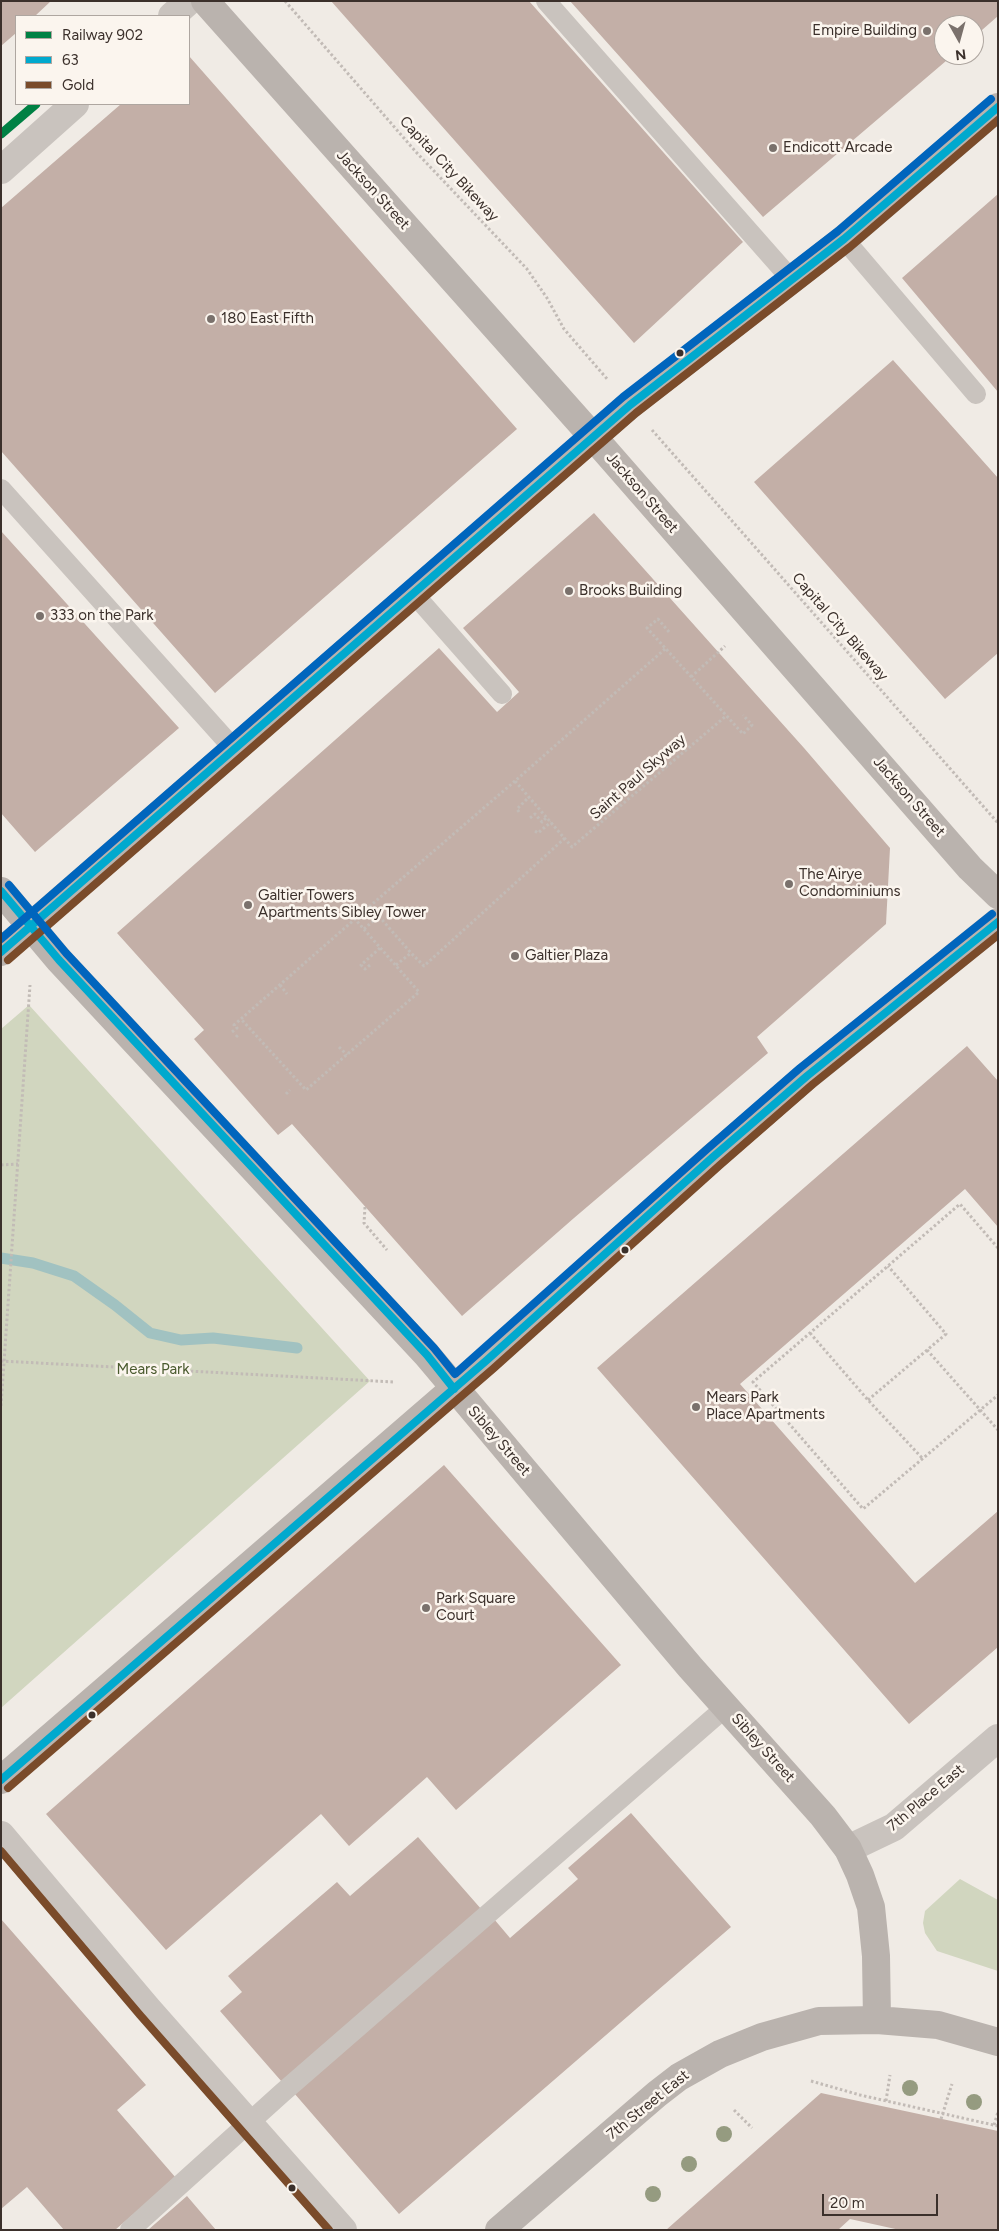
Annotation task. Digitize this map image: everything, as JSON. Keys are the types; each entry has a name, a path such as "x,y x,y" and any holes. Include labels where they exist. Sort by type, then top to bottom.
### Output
{"main road":[{"name":"Jackson Street","path":"205,1 594,438 964,860 998,895"},
{"path":"1,952 630,405 844,239 998,107"},
{"name":"Sibley Street","path":"1,891 59,960 427,1355 726,1707 824,1816 848,1850 865,1889 873,1919 876,2020"},
{"path":"1,1780 454,1389 713,1157 807,1076 998,922"},
{"name":"7th Street East","path":"499,2230 657,2094 705,2062 762,2037 803,2025 836,2020 876,2020 938,2025 998,2042"}],"street":[{"path":"173,15 190,1"},
{"path":"1,170 74,105"},
{"name":"7th Place East","path":"848,1850 894,1827 998,1738"},
{"path":"1,1835 147,2008 343,2230"}],"lane":[{"path":"546,1 791,279"},
{"path":"844,239 976,394"},
{"path":"1,489 234,749"},
{"path":"414,594 502,694"},
{"path":"130,2230 249,2123 726,1707"}],"path":[{"name":"Capital City Bikeway","path":"285,1 416,152 527,269 547,298 564,329 589,358"},
{"name":"Capital City Bikeway","path":"666,446 998,823"},
{"path":"669,632 658,619 647,628 742,734 752,725 743,715"},
{"path":"691,677 725,646"},
{"path":"515,781 565,838 424,966 370,906 665,648"},
{"name":"Saint Paul Skyway","path":"565,838 572,847 726,716"},
{"path":"522,809 519,812 517,809 529,797"},
{"path":"530,818 535,814 542,822 547,817"},
{"path":"539,828 536,831 538,833 551,822"},
{"path":"364,929 379,916"},
{"path":"232,1032 237,1028 234,1025 355,919 419,992 306,1090 241,1019"},
{"path":"370,965 365,969 361,965 380,948"},
{"path":"396,965 411,952"},
{"path":"1,1406 30,985"},
{"path":"280,986 287,994"},
{"path":"339,1047 347,1055"},
{"path":"286,1094 290,1090"},
{"path":"1,1165 18,1164"},
{"path":"998,1248 960,1204 753,1382 863,1509 998,1395"},
{"path":"365,1207 364,1223 387,1250"},
{"path":"868,1400 946,1334 888,1266"},
{"path":"810,1333 868,1400 923,1459"},
{"path":"927,1350 998,1430"},
{"path":"3,1361 394,1382"},
{"path":"886,2101 890,2075"},
{"path":"811,2081 886,2101 996,2125 998,2112"},
{"path":"941,2119 952,2084"},
{"path":"734,2110 752,2128"}],"green space":[{"name":"Mears Park","path":"29,1005 370,1381 1,1708 1,1029"},
{"path":"960,1879 998,1900 998,1971 937,1951 925,1933 923,1923 925,1911"}],"building":[{"path":"1,1 51,1 36,15 15,15 15,34 1,46"},
{"path":"331,1 529,1 743,242 634,343"},
{"name":"Endicott Arcade","path":"570,1 998,1 998,16 984,28 984,15 934,15 934,65 941,65 763,217"},
{"name":"180 East Fifth","path":"190,57 517,429 215,693 1,451 1,208 120,105 190,105"},
{"path":"998,194 998,392 902,278"},
{"path":"893,360 998,478 998,653 945,699 754,482"},
{"name":"Galtier Plaza","path":"594,513 804,748 890,848 886,924 757,1037 768,1053 462,1316 292,1124 278,1135 194,1039 204,1030 117,933 439,648 497,712 519,692 463,628"},
{"name":"333 on the Park","path":"1,531 179,728 35,852 1,813"},
{"name":"Mears Park Place Apartments","path":"967,1046 998,1081 998,1227 965,1189 740,1384 915,1583 998,1511 998,1647 909,1724 597,1368"},
{"name":"Park Square Court","path":"444,1465 621,1665 456,1810 427,1777 349,1846 321,1814 166,1950 46,1814"},
{"path":"631,1813 731,1927 399,2214 294,2093 494,1919 510,1938 578,1879 568,1868"},
{"path":"418,1837 482,1910 282,2082 220,2011 242,1992 228,1976 337,1882 350,1896"},
{"path":"1,1919 146,2085 117,2110 176,2178 115,2230 64,2230 27,2187 1,2209"},
{"path":"821,2093 998,2131 998,2230 900,2230 850,2219 838,2230 666,2230"},
{"path":"187,2196 216,2230 148,2230"}],"waterway":[{"path":"1,1258 33,1263 74,1276 150,1333 181,1340 213,1338 297,1348"}],"rail line":[{"name":"902","path":"1,134 35,105"}],"transit line":[{"path":"1,939 623,397 838,231 991,99"},
{"name":"63","path":"1,952 630,405 844,239 998,107"},
{"name":"Gold","path":"8,960 636,413 850,247 998,120"},
{"path":"9,885 66,953 434,1348 455,1374 800,1068 992,914"},
{"name":"63","path":"1,891 59,960 427,1355 454,1389"},
{"name":"63","path":"1,1780 487,1360 713,1157 807,1076 998,922"},
{"name":"Gold","path":"8,1788 494,1368 813,1084 998,935"},
{"name":"Gold","path":"1,1851 140,2015 329,2230"}],"place":[{"name":"Empire Building","path":"927,31"},
{"name":"Endicott Arcade","path":"773,148"},
{"name":"180 East Fifth","path":"211,319"},
{"name":"Brooks Building","path":"569,591"},
{"name":"333 on the Park","path":"40,616"},
{"name":"The Airye Condominiums","path":"789,884"},
{"name":"Galtier Towers Apartments Sibley Tower","path":"248,905"},
{"name":"Galtier Plaza","path":"515,956"},
{"name":"Mears Park Place Apartments","path":"696,1407"},
{"name":"Park Square Court","path":"426,1608"}]}
